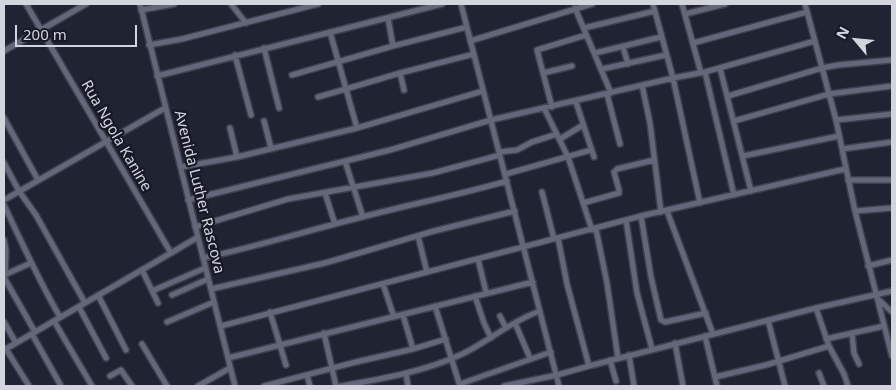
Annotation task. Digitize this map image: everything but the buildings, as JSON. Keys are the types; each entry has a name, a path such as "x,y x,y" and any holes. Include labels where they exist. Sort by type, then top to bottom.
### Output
{"street":[{"name":"Rua Ngola Kanine","path":"26,4 170,253"},
{"path":"4,51 86,4"},
{"path":"140,7 174,4"},
{"path":"149,45 182,39 318,4"},
{"path":"157,76 442,4"},
{"path":"461,4 559,386"},
{"path":"470,41 592,4"},
{"path":"652,4 672,78 700,203"},
{"path":"682,4 734,195"},
{"path":"685,14 726,4"},
{"path":"805,4 836,120 845,169 868,266 892,356"},
{"path":"234,5 246,23"},
{"name":"Avenida Luther Rascova","path":"140,7 235,386"},
{"path":"576,8 602,69 620,144"},
{"path":"584,28 655,11"},
{"path":"693,43 807,12"},
{"path":"388,18 392,46"},
{"path":"292,75 466,27"},
{"path":"330,32 357,128"},
{"path":"552,107 537,50 586,35"},
{"path":"596,53 661,37"},
{"path":"188,200 390,150 491,120 720,68 815,41"},
{"path":"623,47 628,64"},
{"path":"264,48 279,108"},
{"path":"318,97 474,54"},
{"path":"235,55 251,115"},
{"path":"602,69 666,55"},
{"path":"728,96 822,68 892,60"},
{"path":"543,73 572,66"},
{"path":"720,68 751,191"},
{"path":"400,73 404,90"},
{"path":"642,85 664,211 713,334"},
{"path":"734,121 828,94 892,86"},
{"path":"181,167 237,157 357,128 483,91"},
{"path":"576,102 594,158"},
{"path":"4,200 165,108"},
{"path":"544,108 568,157 583,203 594,229 607,282 618,358"},
{"path":"836,120 892,114"},
{"path":"4,118 38,180"},
{"path":"264,121 271,148"},
{"path":"195,227 288,199 433,173 517,150 532,142 558,137 583,125"},
{"path":"230,128 237,157"},
{"path":"743,156 839,136"},
{"path":"842,149 892,142"},
{"path":"506,174 591,150"},
{"path":"583,203 619,193 620,190 614,173 617,169 654,160"},
{"path":"345,161 363,216"},
{"path":"4,163 19,191 36,215 85,303"},
{"path":"221,326 641,216 845,169"},
{"path":"848,180 892,180"},
{"path":"203,258 246,249 363,216 474,191 507,181"},
{"path":"542,192 556,238 589,366"},
{"path":"325,193 335,224"},
{"path":"4,205 31,263 60,317"},
{"path":"855,211 892,208"},
{"path":"211,289 324,263 515,211"},
{"path":"641,216 651,277 661,320 664,322 706,313"},
{"path":"626,220 637,293 652,349"},
{"path":"418,236 427,272"},
{"path":"29,386 5,349 198,237"},
{"path":"4,240 6,250 4,275 6,282 61,386"},
{"path":"478,259 486,292"},
{"path":"868,266 892,260"},
{"path":"4,275 31,263"},
{"path":"152,291 205,268"},
{"path":"142,270 158,303"},
{"path":"172,294 208,279"},
{"path":"228,358 403,315 486,292 533,282"},
{"path":"383,284 394,317"},
{"path":"504,386 557,375 816,308 892,292"},
{"path":"98,295 126,350"},
{"path":"475,296 491,338"},
{"path":"876,296 892,312"},
{"path":"167,322 214,302"},
{"path":"436,306 460,385 550,352"},
{"path":"78,307 106,358"},
{"path":"816,308 826,339 848,386"},
{"path":"342,386 406,374 452,359 528,315 540,311"},
{"path":"270,312 286,365"},
{"path":"403,315 413,349"},
{"path":"500,316 506,328"},
{"path":"768,320 785,386"},
{"path":"54,321 92,386"},
{"path":"4,322 16,343"},
{"path":"515,323 530,358"},
{"path":"826,339 884,326"},
{"path":"324,333 336,386"},
{"path":"852,333 854,353 859,364"},
{"path":"705,336 718,386"},
{"path":"264,386 446,339"},
{"path":"675,343 683,386"},
{"path":"142,344 167,386"},
{"path":"715,377 829,346"},
{"path":"629,355 634,386"},
{"path":"610,360 616,381"},
{"path":"198,386 230,368"},
{"path":"110,376 122,370 132,386"},
{"path":"819,373 824,386"},
{"path":"406,374 408,386"},
{"path":"307,375 310,386"},
{"path":"718,386 725,375"}]}
